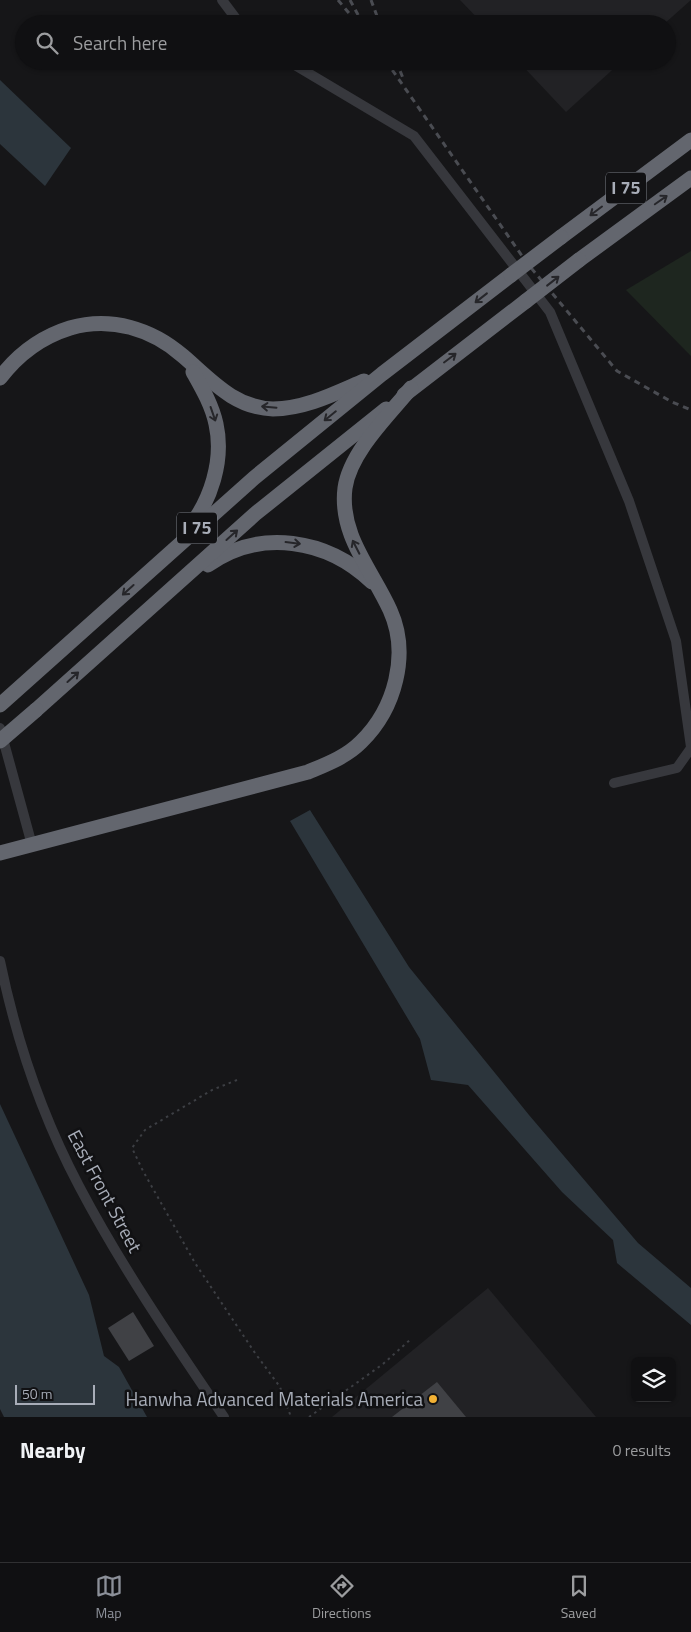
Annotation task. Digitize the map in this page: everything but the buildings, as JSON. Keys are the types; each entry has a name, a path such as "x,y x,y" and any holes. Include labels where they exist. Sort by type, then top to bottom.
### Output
{"highway":[{"name":"I 75","path":"0,705 254,478 382,374 561,236 691,140"},
{"name":"I 75","path":"0,741 255,514 412,388 579,260 691,178"},
{"path":"0,378 12,363 32,345 58,332 85,324 111,323 138,328 183,356 218,388 239,400 274,409 319,400 382,374"},
{"path":"148,572 197,518 210,490 218,457 216,423 209,403 183,356"},
{"path":"0,853 308,772 339,759 361,742 377,722 392,696 400,666 398,639 391,612 352,540 347,524 345,488 354,462 412,388"},
{"path":"156,603 231,552 273,542 302,544 337,557 362,573 379,590"}],"street":[{"path":"222,0 233,15"},
{"path":"303,70 414,136 550,312 629,501 676,640 691,748 677,768 614,783"},
{"path":"0,728 32,845"},
{"name":"East Front Street","path":"0,961 20,1046 52,1127 78,1184 110,1244 224,1417"}],"path":[{"path":"237,1080 212,1090 145,1130 132,1148 142,1171 195,1263 254,1353 280,1387 291,1417"},
{"path":"309,1417 383,1364 412,1339"}],"shaded area":[{"path":"460,0 691,0 674,15 474,15"},
{"path":"526,70 612,70 566,112"},
{"path":"0,80 71,148 45,186 0,144"},
{"path":"691,251 691,356 626,290"},
{"path":"310,810 409,967 529,1115 638,1243 691,1288 691,1325 617,1263 613,1240 562,1192 468,1085 431,1080 420,1039 290,821"},
{"path":"0,1104 89,1295 104,1356 119,1367 147,1417 4,1417 0,1409"},
{"path":"488,1288 596,1417 332,1417"}],"railway":[{"path":"338,0 350,15"},
{"path":"350,0 358,15"},
{"path":"371,0 377,15"},
{"path":"392,70 527,263 617,371 672,402 691,410"},
{"path":"400,70 403,78"}],"place":[{"name":"Hanwha Advanced Materials America","path":"433,1399"}]}
